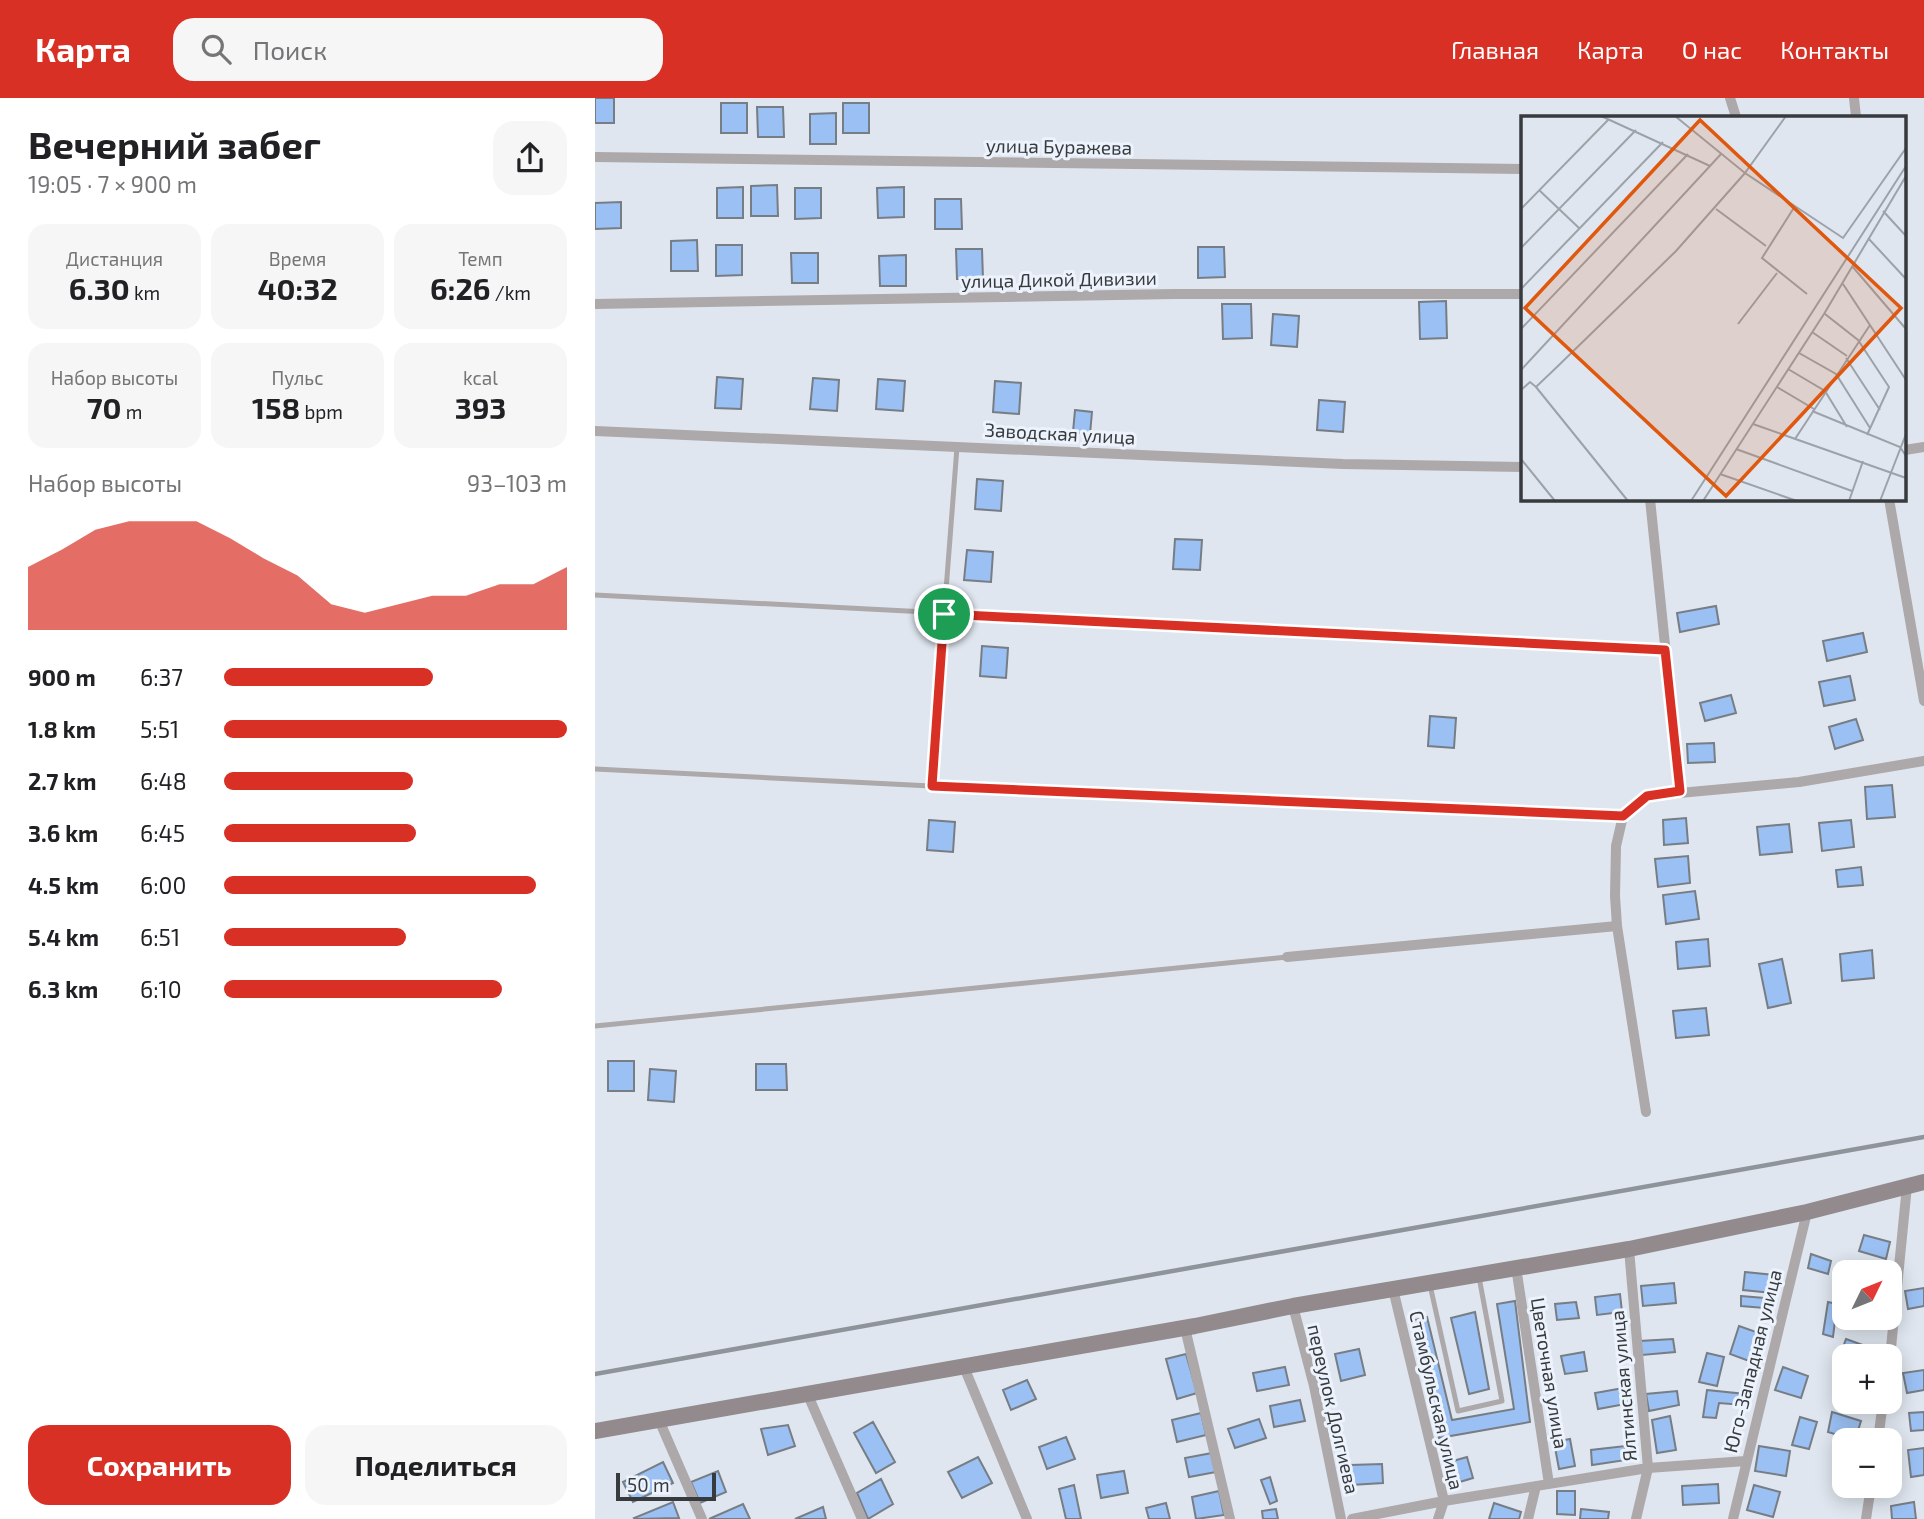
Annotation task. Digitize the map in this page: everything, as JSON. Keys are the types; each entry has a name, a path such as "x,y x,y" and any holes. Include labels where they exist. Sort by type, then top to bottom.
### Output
{"street":[{"path":"1730,98 1736,116"},
{"path":"1854,98 1856,116"},
{"name":"улица Буражева","path":"595,157 1521,169"},
{"name":"улица Дикой Дивизии","path":"595,303 1174,294 1521,294"},
{"name":"Заводская улица","path":"595,431 1343,464 1521,467"},
{"path":"1906,450 1924,447"},
{"path":"1650,500 1680,791"},
{"path":"1889,500 1924,701"},
{"path":"1646,1112 1615,896 1616,846 1623,816 1647,796 1799,782 1924,761"},
{"path":"1287,957 1618,926"},
{"path":"595,1431 1185,1328 1429,1282 1629,1249 1807,1212 1924,1182"},
{"path":"1891,1344 1907,1186"},
{"name":"Юго-Западная улица","path":"1733,1519 1807,1212"},
{"name":"Ялтинская улица","path":"1629,1249 1649,1468 1636,1519"},
{"name":"Цветочная улица","path":"1516,1267 1549,1484"},
{"name":"Стамбульская улица","path":"1393,1289 1444,1501 1438,1519"},
{"name":"переулок Долгиева","path":"1293,1306 1314,1386 1341,1519"},
{"path":"1185,1328 1230,1519"},
{"path":"964,1367 1027,1519"},
{"path":"807,1393 862,1519"},
{"path":"659,1420 702,1519"},
{"path":"1352,1519 1444,1501 1649,1468 1746,1461"},
{"path":"1528,1519 1537,1486"},
{"path":"1866,1519 1869,1498"}],"lane":[{"path":"932,786 957,446"},
{"path":"595,595 1665,650"},
{"path":"595,769 1623,816"},
{"path":"595,1026 1287,957"},
{"path":"1429,1282 1458,1412 1502,1401 1479,1274"}],"building":[{"path":"595,98 614,98 614,123 595,123"},
{"path":"721,103 747,103 747,133 721,133"},
{"path":"843,103 869,103 869,133 843,133"},
{"path":"757,107 783,107 784,137 758,137"},
{"path":"836,113 836,144 810,144 810,114"},
{"path":"777,185 778,216 751,216 751,186"},
{"path":"743,187 743,218 717,218 717,188"},
{"path":"904,187 904,217 878,218 877,188"},
{"path":"795,188 821,188 821,218 795,219"},
{"path":"935,199 961,199 962,229 935,229"},
{"path":"621,202 621,228 595,229 595,203"},
{"path":"697,240 698,271 671,271 671,241"},
{"path":"716,245 742,245 742,275 716,276"},
{"path":"1198,247 1224,247 1225,277 1198,278"},
{"path":"956,249 982,249 983,279 957,279"},
{"path":"791,253 818,253 818,283 792,283"},
{"path":"906,255 906,286 880,286 879,256"},
{"path":"1446,301 1447,338 1420,339 1419,302"},
{"path":"1222,304 1251,304 1252,338 1223,339"},
{"path":"1273,314 1299,316 1297,347 1271,345"},
{"path":"717,377 743,379 741,409 715,408"},
{"path":"813,378 839,380 837,411 810,409"},
{"path":"878,379 905,381 903,411 876,409"},
{"path":"995,381 1021,383 1019,414 993,412"},
{"path":"1319,400 1345,402 1343,432 1317,430"},
{"path":"1075,410 1092,412 1090,434 1073,432"},
{"path":"977,479 1003,481 1001,511 975,509"},
{"path":"1175,539 1202,540 1200,570 1173,569"},
{"path":"967,550 993,552 991,582 964,580"},
{"path":"1716,606 1719,624 1680,632 1677,613"},
{"path":"1863,633 1867,652 1827,661 1823,641"},
{"path":"982,646 1008,648 1006,678 980,676"},
{"path":"1850,676 1855,700 1824,706 1819,682"},
{"path":"1731,695 1736,713 1705,721 1700,703"},
{"path":"1430,716 1456,718 1454,748 1428,746"},
{"path":"1856,719 1863,740 1835,749 1829,727"},
{"path":"1714,743 1715,762 1688,763 1687,744"},
{"path":"1892,785 1895,817 1867,819 1865,787"},
{"path":"1686,818 1688,843 1664,845 1663,820"},
{"path":"929,820 955,822 953,852 927,850"},
{"path":"1851,820 1854,847 1822,851 1819,823"},
{"path":"1789,824 1792,852 1760,855 1757,827"},
{"path":"1688,856 1690,883 1658,887 1655,859"},
{"path":"1861,867 1863,885 1838,887 1836,870"},
{"path":"1695,891 1699,919 1666,924 1663,895"},
{"path":"1708,939 1710,966 1678,969 1676,942"},
{"path":"1872,950 1874,978 1842,981 1840,954"},
{"path":"1782,959 1791,1003 1768,1008 1759,964"},
{"path":"1706,1008 1709,1035 1676,1038 1673,1011"},
{"path":"608,1061 634,1061 634,1091 608,1091"},
{"path":"756,1064 786,1064 787,1090 756,1090"},
{"path":"650,1069 676,1071 674,1102 648,1100"},
{"path":"1864,1235 1890,1242 1886,1259 1859,1251"},
{"path":"1811,1254 1831,1261 1828,1274 1808,1268"},
{"path":"1745,1272 1774,1275 1772,1293 1743,1290"},
{"path":"1674,1283 1676,1303 1643,1306 1641,1286"},
{"path":"1924,1288 1924,1306 1908,1309 1905,1291"},
{"path":"1620,1294 1622,1312 1597,1315 1595,1297"},
{"path":"1741,1296 1764,1298 1764,1308 1741,1306"},
{"path":"1515,1301 1530,1422 1439,1438 1412,1321 1427,1317 1452,1420 1514,1409 1497,1304"},
{"path":"1576,1302 1579,1318 1557,1320 1555,1304"},
{"path":"1828,1302 1832,1303 1833,1337 1823,1334"},
{"path":"1475,1312 1489,1389 1469,1394 1451,1318"},
{"path":"1739,1326 1759,1333 1749,1361 1730,1354"},
{"path":"1673,1339 1675,1352 1642,1355 1640,1341"},
{"path":"1846,1339 1860,1344 1844,1344"},
{"path":"1359,1349 1365,1375 1341,1381 1335,1354"},
{"path":"1584,1352 1587,1371 1565,1374 1561,1356"},
{"path":"1707,1353 1724,1357 1717,1386 1699,1382"},
{"path":"1186,1354 1197,1393 1177,1399 1166,1359"},
{"path":"1285,1367 1289,1385 1257,1391 1253,1373"},
{"path":"1783,1367 1808,1376 1801,1398 1775,1390"},
{"path":"1924,1370 1924,1390 1907,1393 1903,1373"},
{"path":"1027,1380 1036,1399 1011,1410 1003,1390"},
{"path":"1629,1387 1631,1403 1598,1409 1595,1393"},
{"path":"1707,1390 1745,1394 1743,1405 1719,1403 1716,1418 1703,1417"},
{"path":"1677,1391 1679,1405 1649,1411 1646,1394"},
{"path":"1300,1400 1305,1421 1274,1427 1270,1406"},
{"path":"1832,1412 1861,1421 1859,1428 1832,1428 1832,1433 1828,1432"},
{"path":"1924,1412 1924,1430 1911,1431 1909,1413"},
{"path":"1201,1413 1206,1435 1177,1442 1172,1420"},
{"path":"1670,1416 1676,1450 1657,1453 1652,1420"},
{"path":"1800,1417 1817,1422 1809,1449 1792,1445"},
{"path":"1259,1419 1266,1438 1235,1448 1228,1429"},
{"path":"873,1422 895,1462 876,1473 854,1433"},
{"path":"788,1425 795,1446 768,1455 761,1429"},
{"path":"1066,1437 1075,1459 1047,1469 1039,1447"},
{"path":"1570,1439 1575,1466 1559,1469 1554,1442"},
{"path":"1625,1446 1626,1460 1592,1465 1591,1450"},
{"path":"1759,1446 1790,1451 1786,1476 1755,1471"},
{"path":"1924,1448 1924,1475 1911,1477 1908,1450"},
{"path":"1212,1453 1216,1472 1189,1477 1185,1458"},
{"path":"978,1457 992,1483 962,1498 948,1472"},
{"path":"1467,1457 1473,1478 1453,1484 1446,1463"},
{"path":"663,1462 673,1483 633,1502 623,1482"},
{"path":"1382,1464 1383,1483 1351,1485 1350,1465"},
{"path":"718,1471 726,1492 700,1503 691,1482"},
{"path":"1124,1471 1128,1493 1101,1498 1097,1475"},
{"path":"1270,1477 1277,1501 1270,1504 1261,1480"},
{"path":"881,1479 893,1504 868,1519 857,1493"},
{"path":"1718,1484 1719,1503 1683,1505 1682,1486"},
{"path":"1074,1485 1081,1519 1066,1519 1059,1489"},
{"path":"1754,1485 1780,1492 1773,1517 1747,1510"},
{"path":"1219,1491 1224,1515 1196,1519 1192,1497"},
{"path":"1557,1491 1575,1491 1575,1515 1557,1514"},
{"path":"673,1502 679,1518 634,1518"},
{"path":"1914,1502 1916,1519 1892,1519 1891,1506"},
{"path":"1166,1503 1170,1519 1149,1519 1146,1508"},
{"path":"1494,1503 1521,1512 1519,1519 1489,1519"},
{"path":"743,1504 750,1519 709,1519"},
{"path":"823,1507 826,1519 795,1519"},
{"path":"1276,1509 1278,1519 1263,1519 1262,1511"},
{"path":"1581,1509 1609,1512 1608,1519 1580,1519"}],"railway":[{"path":"595,1374 1924,1137"}],"route":[{"path":"944,614 1665,650 1680,791 1647,796 1623,816 932,786 944,614"}]}
